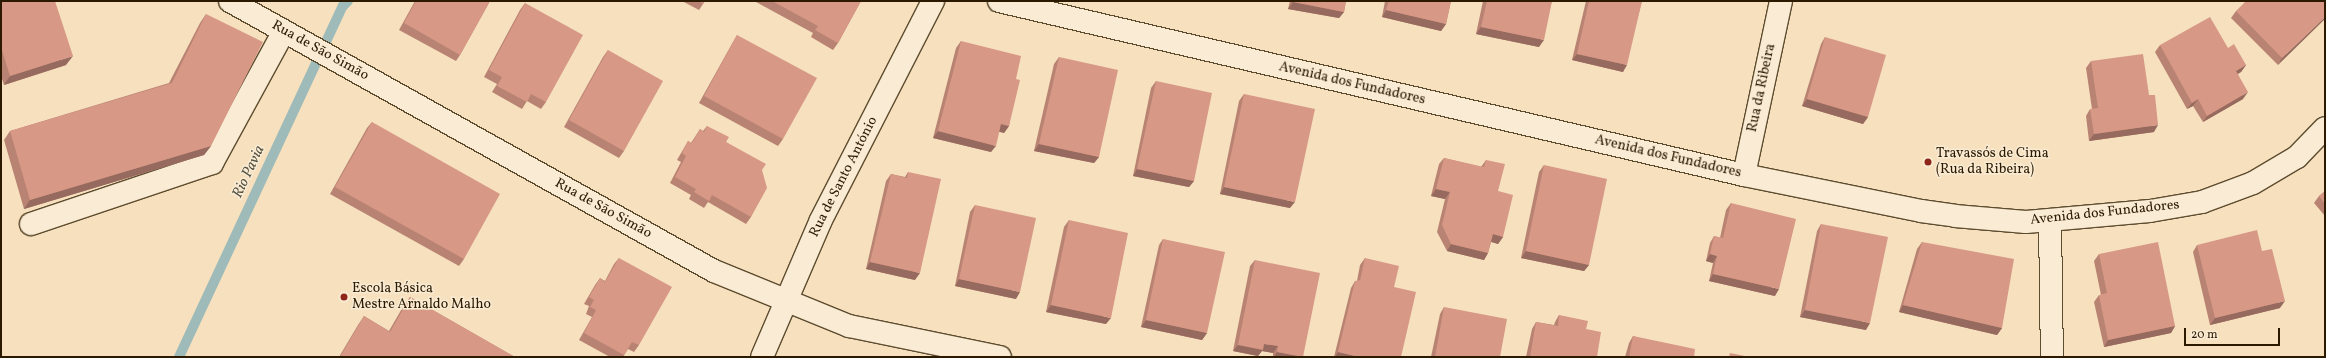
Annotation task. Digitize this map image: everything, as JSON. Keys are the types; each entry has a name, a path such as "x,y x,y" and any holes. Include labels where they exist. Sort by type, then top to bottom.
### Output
{"street":[{"name":"Rua de São Simão","path":"230,1 714,271 849,326 1000,357"},
{"name":"Rua de Santo António","path":"762,357 821,220 933,1"},
{"name":"Avenida dos Fundadores","path":"999,1 1744,175 1921,212 2026,222 2150,211 2202,202 2259,179 2297,157 2325,128"},
{"name":"Rua da Ribeira","path":"1744,175 1781,1"},
{"path":"31,224 212,163 284,31"},
{"path":"2050,220 2052,357"}],"building":[{"path":"1,1 55,1 73,56 10,76 1,47"},
{"path":"416,1 490,1 460,55 404,23"},
{"path":"772,1 861,1 838,43 815,30 818,26"},
{"path":"1293,1 1346,1 1344,12"},
{"path":"1389,1 1451,1 1446,24 1386,10"},
{"path":"1487,1 1552,1 1544,40 1481,27"},
{"path":"1589,1 1642,1 1627,65 1577,54"},
{"path":"2246,1 2325,1 2325,17 2282,58 2236,11"},
{"path":"525,3 583,35 546,102 531,94 527,102 497,86 502,77 489,70"},
{"path":"206,14 263,42 211,146 30,200 10,131 172,83"},
{"path":"2210,17 2228,48 2234,44 2246,65 2236,71 2248,92 2207,116 2198,99 2192,103 2160,45"},
{"path":"737,35 817,78 783,139 704,96"},
{"path":"1825,37 1886,55 1868,117 1807,99"},
{"path":"961,41 1021,56 1016,79 1020,80 1009,126 1001,124 996,146 938,131"},
{"path":"608,50 663,81 624,151 569,120"},
{"path":"2143,54 2149,95 2155,95 2158,125 2094,134 2090,109 2098,108 2091,61"},
{"path":"1059,57 1118,70 1099,157 1039,144"},
{"path":"1156,81 1212,93 1194,181 1137,169"},
{"path":"1244,94 1315,109 1295,202 1224,187"},
{"path":"372,122 500,194 464,259 335,187"},
{"path":"707,126 729,137 726,142 766,164 762,170 767,188 751,217 712,195 709,201 694,192 696,189 675,177 686,156 682,153 688,141 692,143 700,129 704,132"},
{"path":"1444,158 1484,167 1486,160 1505,164 1498,191 1513,195 1503,237 1493,234 1488,253 1451,244 1442,225 1450,192 1436,189"},
{"path":"1544,165 1607,179 1589,265 1526,251"},
{"path":"908,172 941,179 920,273 870,262 891,174 907,178"},
{"path":"2325,191 2325,204 2319,196"},
{"path":"1731,203 1796,219 1779,289 1713,274 1717,256 1710,254 1714,236 1723,238"},
{"path":"975,205 1036,218 1020,292 959,279"},
{"path":"1069,220 1128,233 1111,318 1051,305"},
{"path":"1821,224 1888,237 1870,323 1805,310"},
{"path":"2257,230 2262,251 2272,249 2285,301 2215,318 2197,245"},
{"path":"1163,239 1225,252 1207,333 1146,320"},
{"path":"1922,242 2014,259 2002,328 1903,305"},
{"path":"2158,242 2175,326 2108,340 2099,295 2107,293 2099,254"},
{"path":"619,258 672,287 639,345 632,342 624,355 584,333 596,310 590,307 594,300 589,297 600,278 605,282"},
{"path":"1365,258 1399,266 1394,287 1416,292 1401,357 1359,357 1338,352 1355,281 1360,280"},
{"path":"1255,260 1320,273 1303,357 1277,352 1278,346 1264,344 1263,350 1238,345"},
{"path":"410,297 515,357 340,357 364,316 390,332"},
{"path":"1444,307 1507,319 1500,357 1435,357"},
{"path":"1559,315 1588,321 1586,329 1601,332 1597,357 1530,357 1536,322 1558,326"},
{"path":"1633,336 1695,349 1694,357 1629,357"},
{"path":"1730,353 1750,357 1729,357"}],"waterway":[{"name":"Rio Pavia","path":"179,357 343,6 348,1"}],"place":[{"name":"Travassós de Cima (Rua da Ribeira)","path":"1928,162"},
{"name":"Escola Básica Mestre Arnaldo Malho","path":"344,297"}]}
